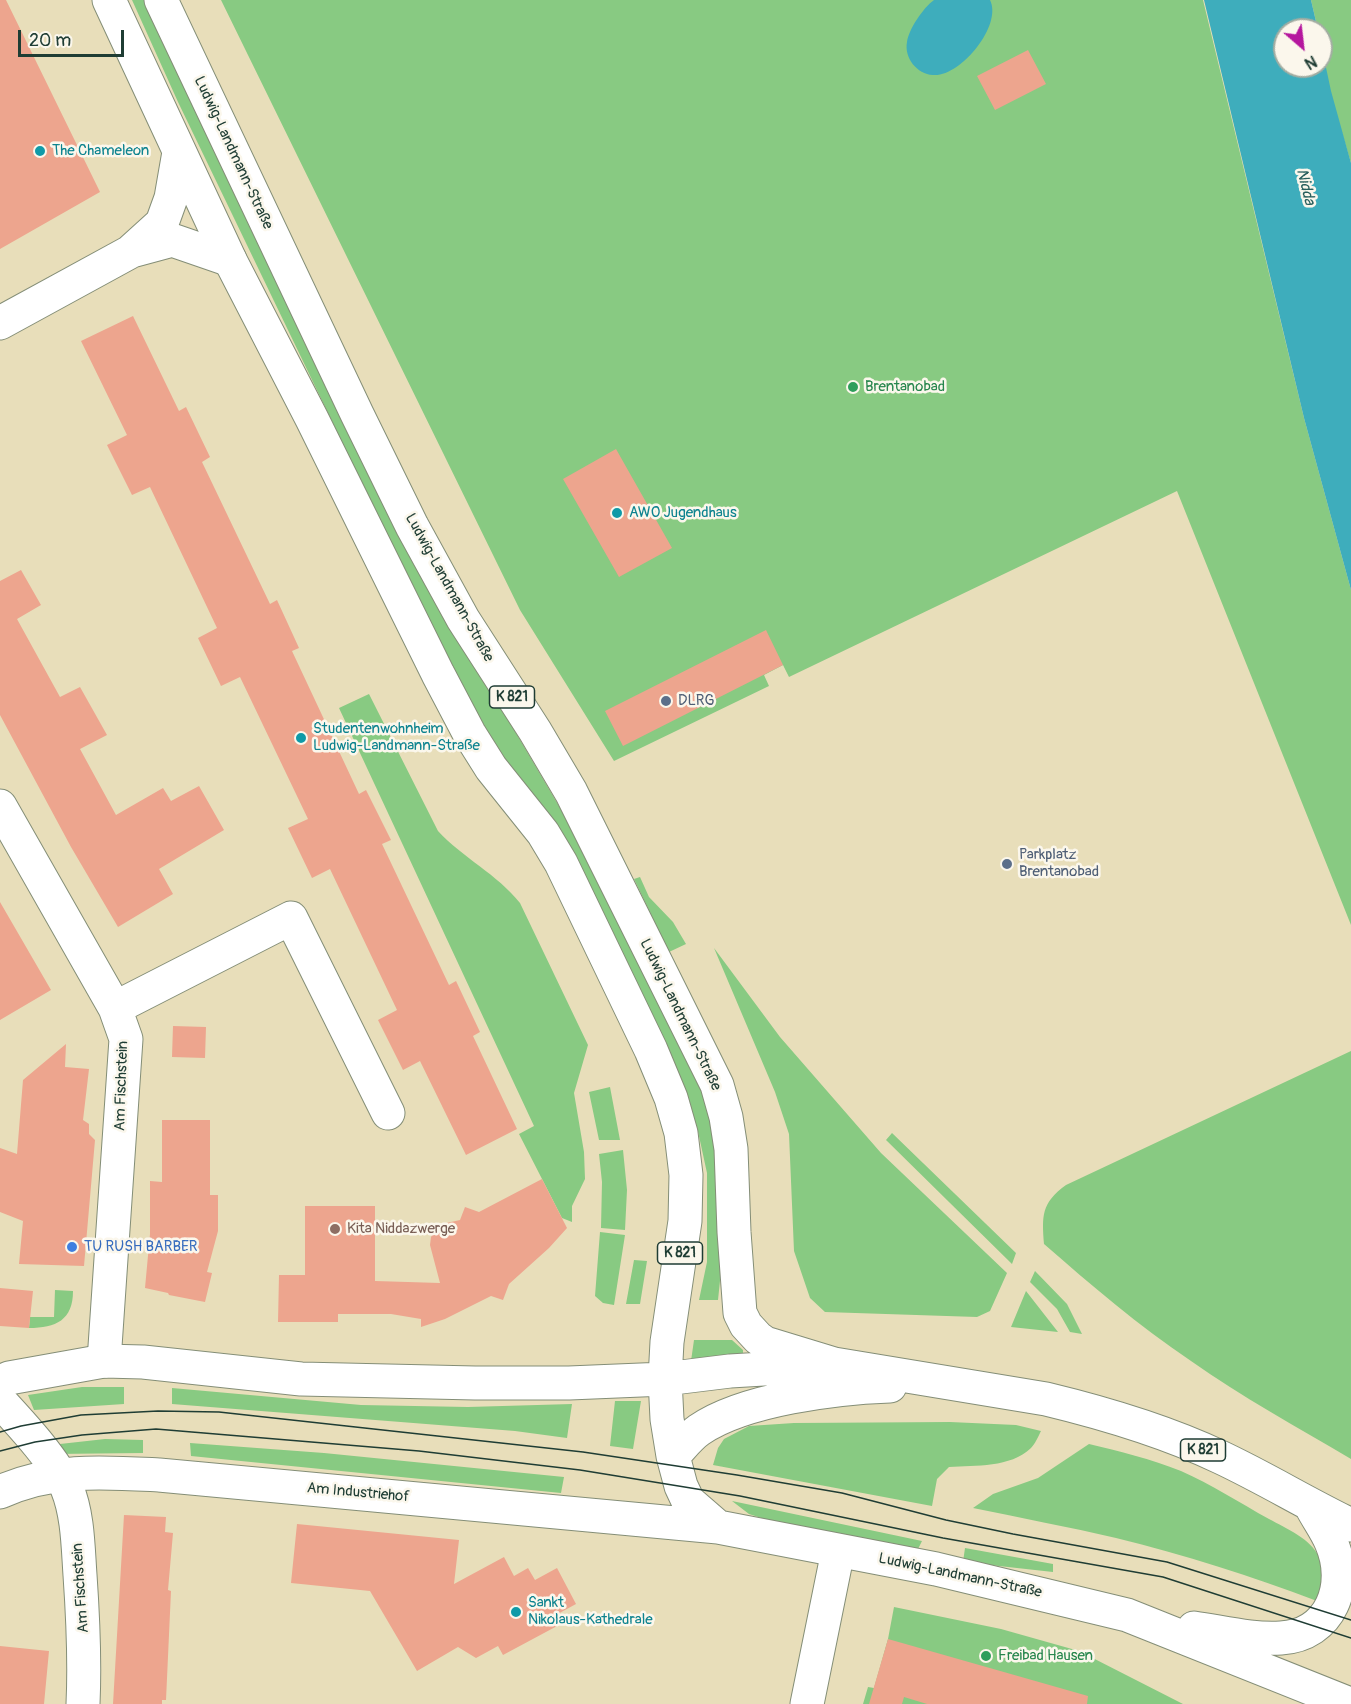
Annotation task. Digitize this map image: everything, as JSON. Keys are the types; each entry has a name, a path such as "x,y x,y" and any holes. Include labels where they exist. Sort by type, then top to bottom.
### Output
{"main road":[{"name":"Ludwig-Landmann-Straße","path":"109,0 230,260 469,733 491,768 543,833 561,863 651,1050 671,1098 681,1133 686,1175 685,1221 673,1295 665,1378 673,1456 681,1486 688,1501 718,1527 936,1569 1127,1615 1347,1703"},
{"name":"Ludwig-Landmann-Straße","path":"161,0 412,526 463,619 571,792 717,1085 726,1117 731,1149 740,1313 746,1324 765,1342 834,1364 1046,1399 1076,1406 1163,1434 1220,1457 1351,1525"},
{"path":"130,252 162,223 171,198 179,152"},
{"path":"0,323 130,252 172,240 230,260"},
{"name":"Am Fischstein","path":"0,806 115,1008 126,1039 104,1361"},
{"path":"115,1008 291,918 388,1113"},
{"path":"0,1382 9,1378 104,1361 143,1362 301,1379 569,1383 665,1378"},
{"name":"Ludwig-Landmann-Straße","path":"665,1378 834,1364"},
{"path":"673,1456 697,1431 722,1416 755,1406 817,1393 940,1383"},
{"name":"Am Fischstein","path":"0,1401 60,1474 68,1491 77,1533 85,1658 83,1704"},
{"name":"Am Industriehof","path":"0,1492 60,1474 86,1472 159,1475 718,1527"},
{"path":"1127,1615 1190,1628 1281,1638 1304,1634 1318,1626 1329,1612 1336,1596 1337,1561 1331,1542 1311,1506"},
{"path":"807,1704 838,1551"}],"green space":[{"path":"132,0 148,0 465,646 583,847 706,1100 719,1140 725,1233 718,1300 699,1300 707,1262 707,1173 697,1127 684,1093 513,787 422,608 178,102"},
{"name":"Brentanobad","path":"221,0 1203,0 1304,418 1351,590 1351,925 1177,491 789,677 783,665 764,675 769,686 614,761 520,610"},
{"path":"1311,0 1351,0 1351,163 1327,78 1333,78 1333,18 1315,18"},
{"path":"369,694 438,831 458,850 501,883 520,903 588,1045 574,1093 584,1152 585,1179 572,1206 572,1222 562,1218 519,1134 534,1126 339,708"},
{"path":"640,877 649,897 673,922 686,944 669,952 634,879"},
{"path":"714,948 780,1037 881,1153 1007,1273 990,1311 977,1317 825,1312 810,1298 794,1251 789,1134 775,1092"},
{"path":"1351,1051 1351,1459 1230,1387 1153,1334 1044,1244 1043,1218 1052,1198 1066,1185"},
{"path":"610,1087 620,1140 599,1140 589,1092"},
{"path":"892,1133 1016,1253 1012,1264 886,1140"},
{"path":"623,1150 627,1190 625,1230 601,1228 602,1182 599,1154"},
{"path":"600,1232 625,1235 614,1305 603,1303 595,1296"},
{"path":"634,1260 647,1261 640,1304 626,1304"},
{"path":"1035,1271 1067,1304 1082,1334 1070,1332 1057,1309 1030,1282"},
{"path":"55,1290 73,1291 70,1309 66,1315 55,1324 29,1328 30,1317 54,1317"},
{"path":"1026,1291 1058,1332 1011,1327"},
{"path":"694,1340 732,1340 743,1350 743,1357 691,1361"},
{"path":"82,1387 124,1387 124,1404 34,1410 28,1395"},
{"path":"172,1388 361,1405 468,1407 572,1404 567,1438 515,1431 172,1404"},
{"path":"615,1401 641,1401 633,1449 610,1446"},
{"path":"950,1422 1016,1425 1041,1431 1031,1448 1013,1459 992,1464 949,1467 937,1479 932,1506 713,1465 718,1448 724,1439 749,1426 794,1423"},
{"path":"105,1439 143,1440 143,1453 54,1454 51,1445"},
{"path":"190,1443 324,1453 564,1477 561,1493 191,1456"},
{"path":"1089,1444 1147,1459 1181,1471 1297,1535 1315,1550 1323,1568 1323,1579 1317,1601 1218,1566 1142,1545 973,1508 993,1494 1038,1478"},
{"path":"732,1501 922,1541 916,1553 780,1524 749,1514"},
{"path":"965,1548 1053,1564 1053,1572 963,1562"},
{"name":"Freibad Hausen","path":"894,1607 1001,1629 1079,1651 1183,1704 863,1704 868,1687 874,1688 888,1639"}],"water":[{"path":"934,0 990,0 992,11 985,36 966,59 943,74 933,75 922,72 913,64 908,54 907,42 917,19"},
{"name":"Nidda","path":"1204,0 1311,0 1315,18 1273,18 1273,78 1328,78 1351,163 1351,590 1304,418"}],"building":[{"name":"The Chameleon","path":"0,0 6,0 100,192 0,249"},
{"path":"1028,50 1046,84 995,110 977,76"},
{"name":"Studentenwohnheim Ludwig-Landmann-Straße","path":"133,316 179,411 186,407 210,457 202,462 270,604 277,600 299,648 292,651 359,794 366,790 391,840 382,844 449,985 456,981 480,1032 473,1036 517,1129 466,1155 420,1061 403,1070 378,1020 397,1010 330,869 312,878 288,828 308,819 240,677 221,686 198,638 217,628 150,487 132,495 107,445 127,435 81,341"},
{"name":"AWO Jugendhaus","path":"616,449 672,548 619,577 563,479"},
{"path":"21,570 41,605 17,619 60,697 80,687 107,735 80,749 116,815 163,788 171,801 199,786 224,830 159,869 173,894 118,927 71,847 0,715 0,581"},
{"path":"766,630 783,665 623,746 605,711"},
{"path":"0,902 51,990 0,1020"},
{"path":"173,1026 206,1027 205,1058 172,1057"},
{"path":"66,1044 65,1067 89,1069 83,1120 89,1124 89,1134 95,1140 84,1266 19,1264 23,1221 0,1212 0,1148 17,1154 23,1080"},
{"path":"162,1120 210,1120 210,1195 218,1195 218,1231 207,1272 212,1273 205,1302 145,1288 150,1234 150,1181 162,1182"},
{"path":"542,1179 567,1228 549,1248 509,1284 503,1300 491,1296 445,1319 421,1327 421,1319 391,1314 338,1314 338,1322 278,1322 279,1275 305,1275 305,1206 375,1206 375,1281 440,1283 430,1245 431,1237 436,1229 442,1224 460,1220 465,1207 479,1212"},
{"path":"0,1288 33,1291 29,1328 0,1326"},
{"path":"124,1515 166,1517 165,1532 173,1533 168,1590 171,1591 166,1700 162,1700 162,1704 113,1704"},
{"path":"297,1524 459,1540 454,1584 504,1557 514,1576 528,1568 535,1580 557,1568 576,1604 554,1616 559,1625 503,1655 498,1646 476,1658 458,1647 417,1671 370,1591 291,1583"},
{"path":"888,1639 1088,1696 1087,1704 927,1704 904,1697 902,1704 869,1704"},
{"path":"0,1646 49,1651 44,1704 0,1704"}],"tram line":[{"path":"0,1432 81,1415 158,1411 219,1412 583,1452 842,1493 946,1520 1167,1562 1351,1620"},
{"path":"0,1451 35,1442 82,1435 156,1429 419,1451 580,1470 740,1496 943,1538 1163,1577 1351,1638"}],"place":[{"name":"The Chameleon","path":"40,151"},
{"name":"Brentanobad","path":"853,387"},
{"name":"AWO Jugendhaus","path":"617,513"},
{"name":"DLRG","path":"666,701"},
{"name":"Studentenwohnheim Ludwig-Landmann-Straße","path":"301,738"},
{"name":"Parkplatz Brentanobad","path":"1007,864"},
{"name":"Kita Niddazwerge","path":"335,1229"},
{"name":"TU RUSH BARBER","path":"72,1247"},
{"name":"Sankt Nikolaus-Kathedrale","path":"516,1612"},
{"name":"Freibad Hausen","path":"986,1656"}]}
